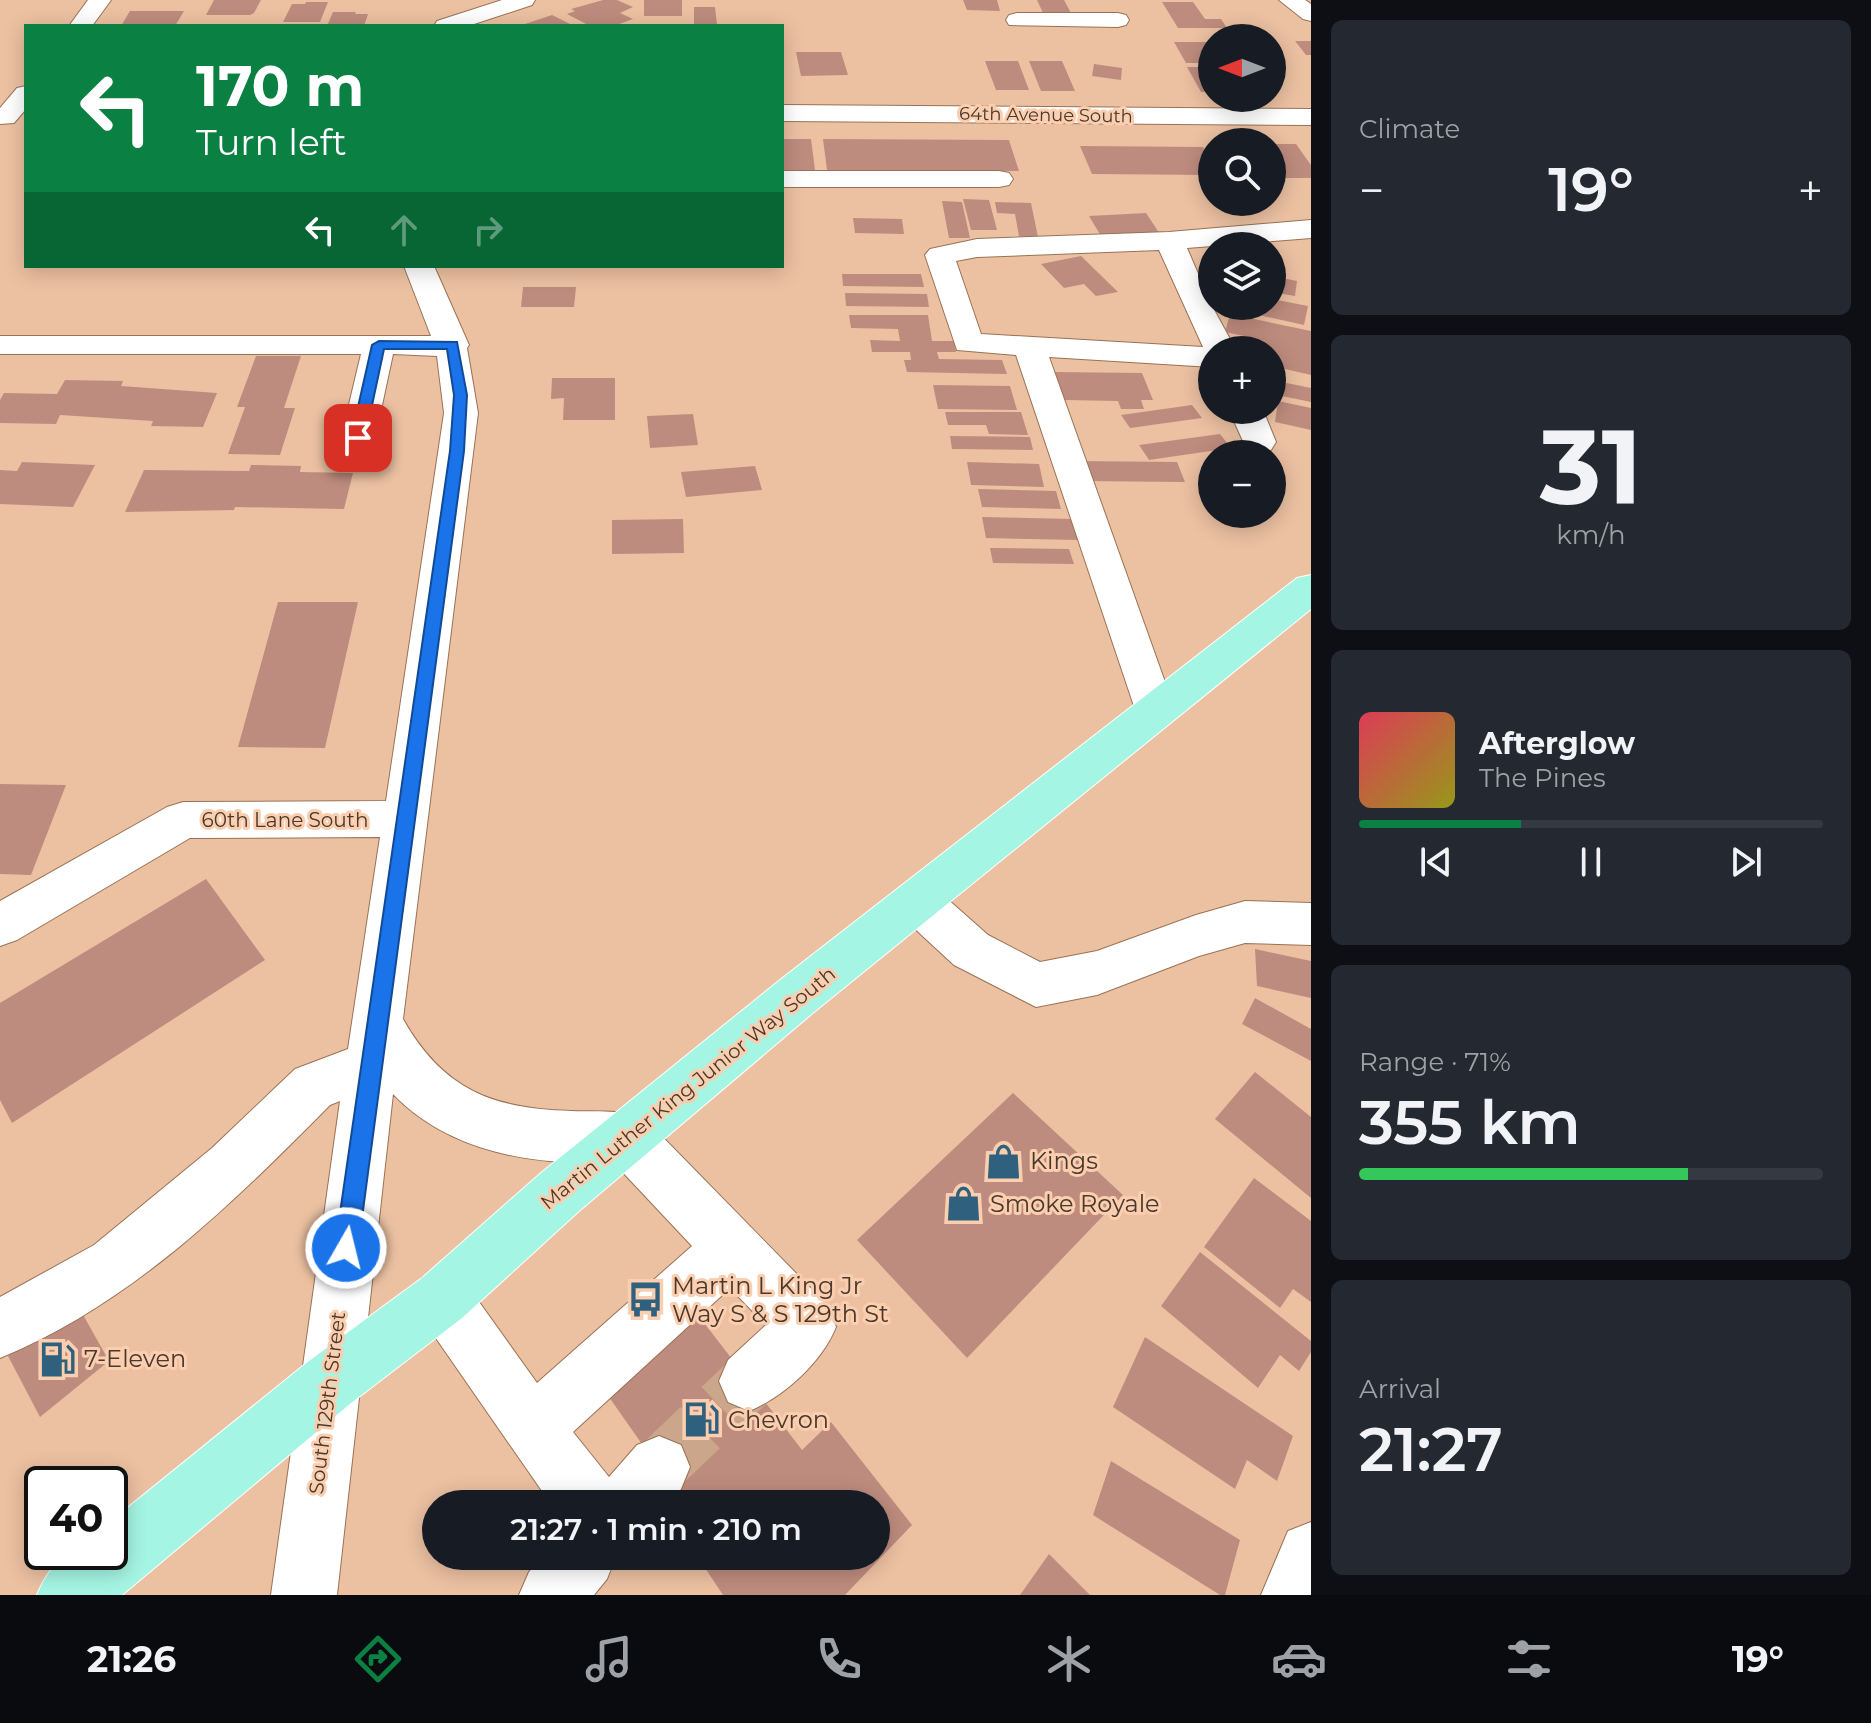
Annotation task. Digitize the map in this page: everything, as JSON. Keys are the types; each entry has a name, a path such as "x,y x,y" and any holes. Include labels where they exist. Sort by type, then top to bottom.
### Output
{"main road":[{"name":"Martin Luther King Junior Way South","path":"70,1595 330,1382 442,1298 560,1192 797,996 1311,588"}],"street":[{"path":"82,24 100,0"},
{"path":"451,24 524,0"},
{"path":"1290,0 1311,14"},
{"path":"1017,20 1114,10 1131,46"},
{"path":"10,118 24,96"},
{"name":"64th Avenue South","path":"784,113 1306,115"},
{"path":"784,179 999,179"},
{"path":"1198,356 1150,351 1030,349 968,343 940,255 977,248 1169,241 1311,229"},
{"path":"1169,241 1213,336"},
{"name":"South 129th Street","path":"304,1595 330,1382 460,426 460,378 453,345 420,268"},
{"path":"0,345 453,345"},
{"path":"358,438 379,345"},
{"path":"1030,349 1154,710"},
{"name":"60th Lane South","path":"0,925 183,820 406,819"},
{"path":"918,902 971,950 1036,985 1097,973 1196,936 1245,922 1311,924"},
{"path":"0,1329 114,1265 231,1167 313,1086 376,1045 434,1099 474,1120 560,1139 626,1137 807,1327 749,1381"},
{"path":"532,1428 732,1248"},
{"path":"442,1298 532,1428 579,1490"},
{"path":"1294,1595 1311,1554"},
{"path":"552,1595 573,1570"}],"building":[{"path":"214,0 261,0 250,15 206,15"},
{"path":"603,0 617,0 633,7 620,13 633,19 619,24 586,24 567,14 575,11 571,9"},
{"path":"644,0 682,0 682,16 644,16"},
{"path":"963,0 997,0 1000,11 967,10"},
{"path":"1037,0 1064,0 1071,13 1043,13"},
{"path":"328,2 320,22 283,22 292,4"},
{"path":"1162,2 1193,2 1205,19 1221,19 1224,24 1198,24 1198,28 1178,28"},
{"path":"694,7 715,7 717,24 694,24"},
{"path":"130,11 184,11 176,24 122,24"},
{"path":"333,12 368,14 365,24 328,24"},
{"path":"552,15 570,24 525,24"},
{"path":"1295,41 1311,41 1311,55 1306,55"},
{"path":"1174,42 1198,42 1198,63 1186,63"},
{"path":"796,52 841,52 848,75 801,76"},
{"path":"985,61 1018,61 1029,90 996,90"},
{"path":"1029,61 1062,61 1075,91 1041,91"},
{"path":"1094,64 1122,68 1121,80 1092,76"},
{"path":"1187,67 1198,67 1198,87"},
{"path":"784,139 811,139 815,170 784,170"},
{"path":"823,139 1009,140 1019,171 827,170"},
{"path":"1286,144 1296,144 1311,165 1311,178 1286,178"},
{"path":"1080,146 1198,147 1198,175 1092,174"},
{"path":"963,199 989,200 997,230 971,230"},
{"path":"942,201 962,202 970,238 949,238"},
{"path":"995,202 1031,203 1038,237 1019,236 1015,214 997,213"},
{"path":"1146,213 1160,234 1101,236 1089,216"},
{"path":"853,218 902,219 904,234 855,233"},
{"path":"1081,256 1118,292 1096,296 1084,284 1064,288 1041,264"},
{"path":"842,274 921,274 924,287 843,286"},
{"path":"1286,279 1297,281 1295,296 1286,294"},
{"path":"523,287 576,287 574,307 521,307"},
{"path":"845,293 927,294 929,307 846,306"},
{"path":"1286,302 1308,306 1304,325 1282,320 1286,320"},
{"path":"849,315 928,315 932,341 954,341 956,352 937,352 939,359 1002,360 1007,374 907,372 904,360 911,360 910,352 872,352 870,340 900,341 898,329 851,328"},
{"path":"1228,320 1259,320 1311,331 1311,375 1286,369 1286,336 1244,336 1225,332"},
{"path":"256,356 301,356 284,408 295,408 280,455 228,454 245,407 237,407"},
{"path":"1055,372 1142,373 1153,400 1141,400 1144,409 1121,409 1118,401 1064,400"},
{"path":"552,378 615,378 615,420 563,420 564,398 551,399"},
{"path":"65,380 123,381 121,386 217,393 203,427 151,426 153,421 60,415 56,424 0,423 0,400 4,393 57,394"},
{"path":"1286,383 1311,388 1311,402 1286,397"},
{"path":"933,385 1010,386 1017,410 938,409"},
{"path":"1286,403 1311,408 1311,430 1284,424"},
{"path":"1192,405 1198,419 1130,428 1121,415"},
{"path":"945,412 1021,412 1028,435 989,434 986,425 948,425"},
{"path":"693,414 698,445 650,448 647,416"},
{"path":"1220,434 1225,440 1198,440 1198,453 1149,460 1139,445"},
{"path":"950,436 1030,437 1033,450 952,449"},
{"path":"1075,461 1177,462 1185,482 1081,481"},
{"path":"22,462 95,465 73,507 0,504 0,470 17,471"},
{"path":"967,462 1039,464 1044,487 971,485"},
{"path":"251,465 301,466 300,472 353,473 344,509 235,507 234,510 125,512 144,470 249,471"},
{"path":"755,466 762,490 686,497 681,472"},
{"path":"978,489 1056,491 1061,509 982,507"},
{"path":"982,517 1073,519 1079,540 986,538"},
{"path":"683,519 684,553 612,554 612,520"},
{"path":"990,548 1069,549 1074,564 993,563"},
{"path":"278,602 358,602 325,748 238,747"},
{"path":"0,784 66,785 31,875 0,874"},
{"path":"206,879 265,960 12,1123 0,1100 0,1003"},
{"path":"1255,949 1311,961 1311,998 1257,986"},
{"path":"1255,998 1311,1029 1311,1061 1242,1024"},
{"path":"1255,1072 1311,1117 1311,1198 1215,1119"},
{"path":"1013,1093 1123,1195 967,1358 857,1240"},
{"path":"1254,1178 1311,1221 1311,1302 1293,1289 1280,1308 1204,1247"},
{"path":"1200,1252 1311,1341 1311,1352 1299,1371 1280,1355 1258,1388 1161,1306"},
{"name":"7-Eleven","path":"77,1304 109,1361 40,1417 8,1356"},
{"name":"Chevron","path":"695,1311 802,1450 831,1422 884,1490 674,1490 604,1390"},
{"path":"1145,1337 1293,1436 1277,1481 1247,1460 1235,1489 1113,1407"},
{"path":"1111,1461 1240,1540 1225,1595 1220,1595 1093,1515"},
{"name":"Chevron","path":"890,1497 912,1525 890,1548"},
{"path":"1049,1554 1090,1595 1020,1595"},
{"name":"Chevron","path":"706,1570 869,1570 845,1595 723,1595"}],"tunnel":[{"path":"659,1467 749,1381"}],"place":[{"name":"Kings","path":"1004,1161"},
{"name":"Smoke Royale","path":"964,1204"},
{"name":"Martin L King Jr Way S & S 129th St","path":"646,1300"},
{"name":"7-Eleven","path":"58,1359"},
{"name":"Chevron","path":"702,1420"}],"route":[{"path":"346,1248 457,451 461,395 453,345 379,345 358,438"}]}
